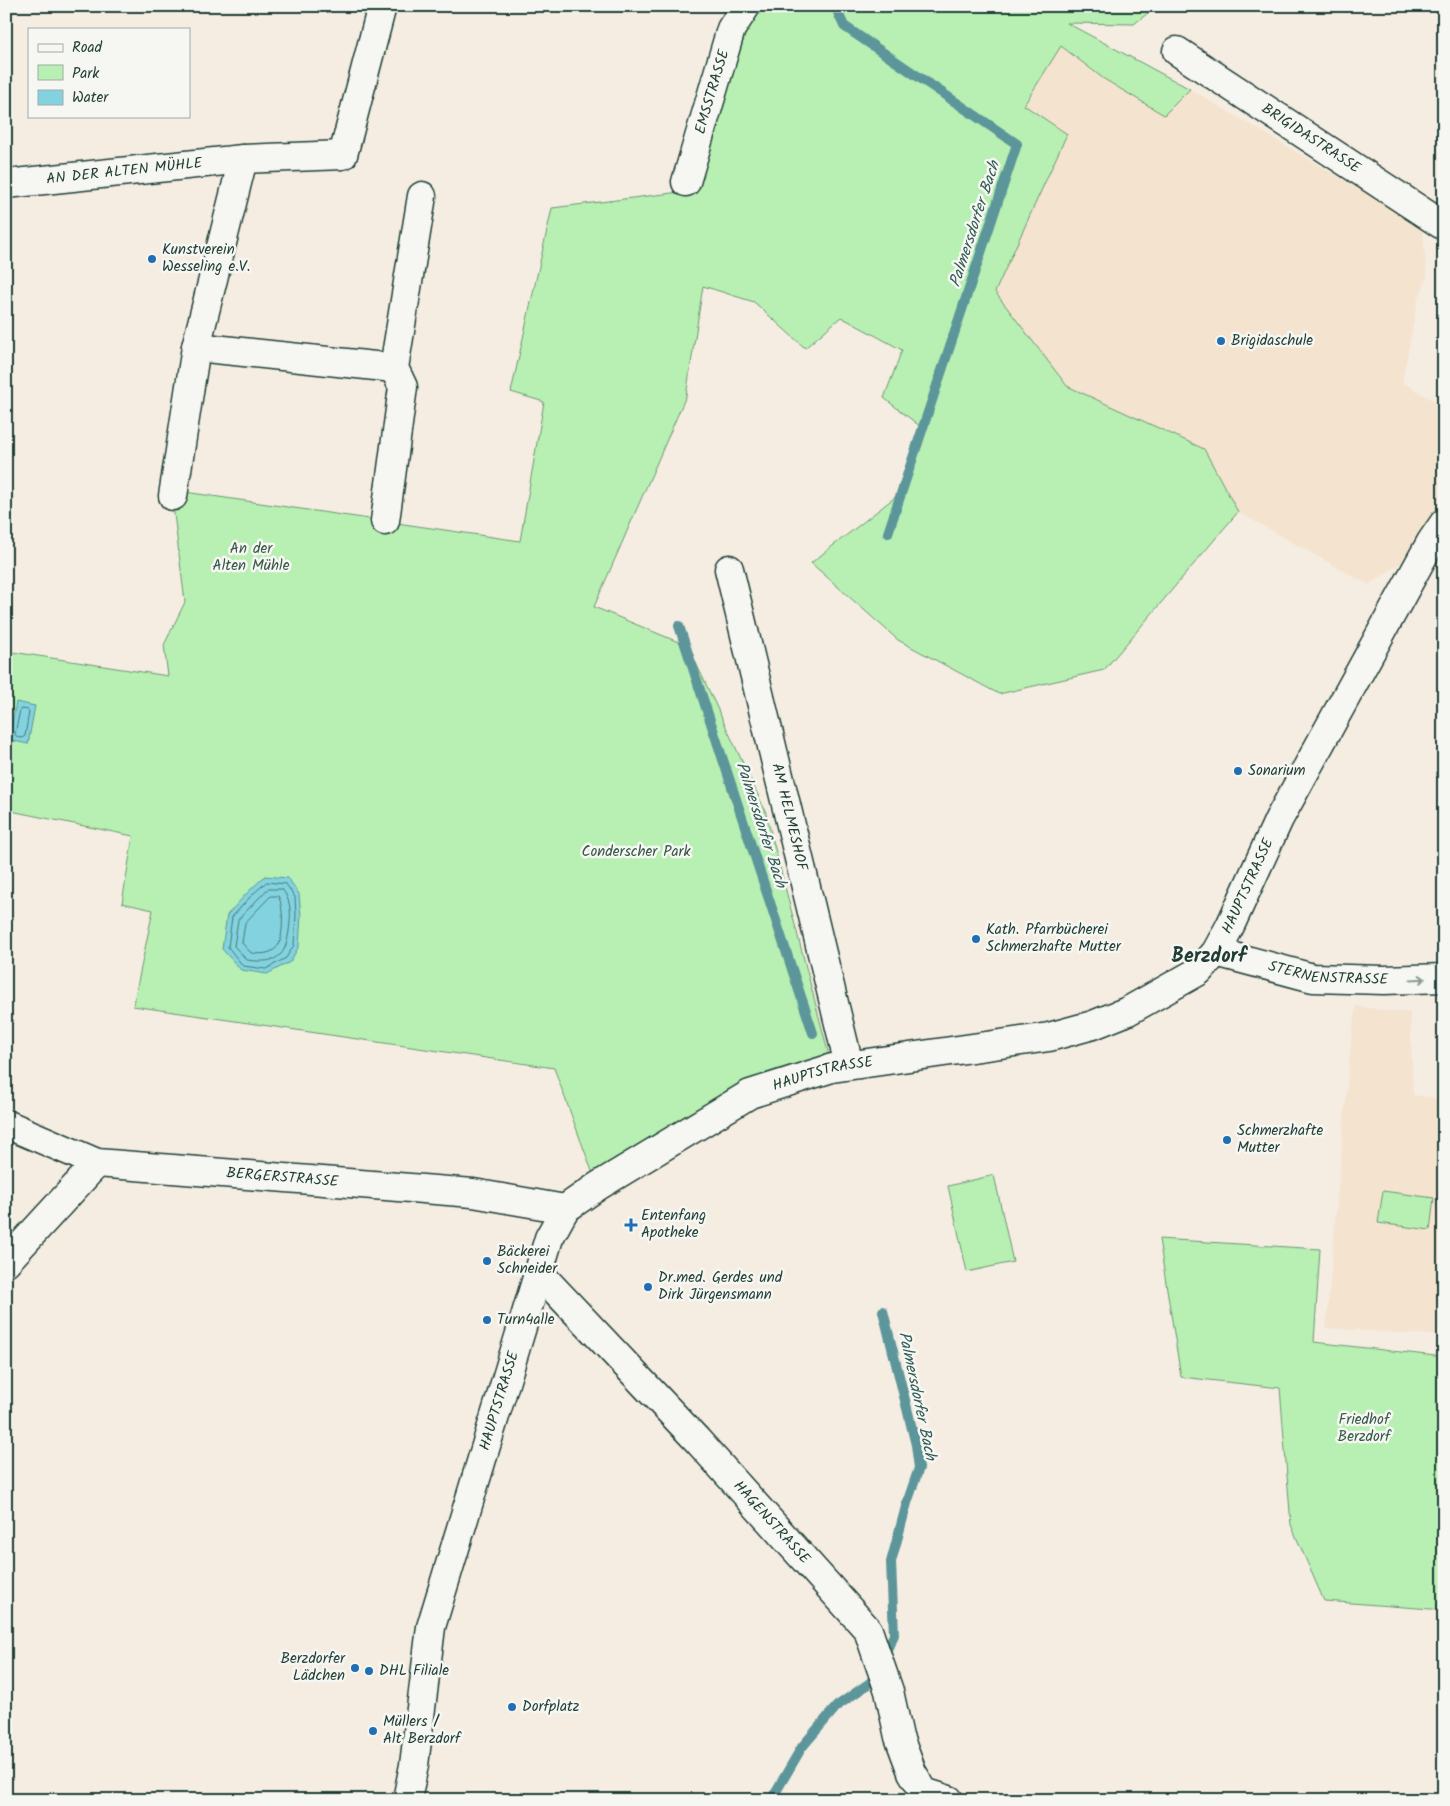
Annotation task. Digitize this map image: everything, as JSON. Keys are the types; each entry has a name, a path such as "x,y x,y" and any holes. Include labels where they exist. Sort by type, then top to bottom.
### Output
{"street":[{"name":"AN DER ALTEN MÜHLE","path":"6,184 243,159 343,155 382,6"},
{"name":"EMSSTRASSE","path":"686,182 731,29 746,6"},
{"name":"BRIGIDASTRASSE","path":"1177,51 1444,226"},
{"path":"173,496 196,347 243,159"},
{"path":"385,521 403,387 394,368 422,196"},
{"path":"196,347 394,368"},
{"name":"HAUPTSTRASSE","path":"407,1800 414,1765 430,1627 549,1238 565,1209 598,1186 750,1094 832,1068 1049,1037 1093,1025 1128,1012 1199,971 1216,952 1230,926 1279,819 1431,542 1444,524"},
{"name":"AM HELMESHOF","path":"729,569 849,1065"},
{"name":"STERNENSTRASSE","path":"1216,952 1312,978 1384,980 1444,978"},
{"name":"BERGERSTRASSE","path":"6,1124 97,1163 473,1193 565,1209"},
{"path":"6,1262 97,1163"},
{"name":"HAGENSTRASSE","path":"539,1273 697,1440 868,1630 889,1691 899,1737 912,1772 924,1792 949,1800"}],"shaded area":[{"name":"Brigidaschule","path":"1061,46 1104,79 1164,115 1190,89 1422,226 1427,276 1418,300 1402,382 1444,407 1444,523 1431,542 1369,585 1238,512 1204,449 1067,386 995,292 1067,134 1024,105"},
{"path":"1356,1006 1410,1013 1413,1095 1444,1099 1444,1336 1326,1328 1350,1051"}],"green space":[{"path":"760,6 1157,6 1134,24 1067,23 1190,89 1164,115 1104,79 1061,46 1024,105 1067,134 995,292 1067,386 1204,449 1238,512 1104,670 999,694 898,640 811,563 899,494 921,427 884,398 902,350 841,317 805,348 754,302 703,286 686,396 594,607 688,646 765,810 831,1063 596,1182 554,1068 133,1006 153,910 122,903 133,836 6,810 6,651 168,676 164,645 185,602 171,490 520,541 544,402 511,392 552,208 696,190 748,25"},
{"path":"994,1175 1013,1262 967,1272 948,1186"},
{"path":"1383,1191 1434,1198 1430,1230 1378,1223"},
{"name":"Friedhof Berzdorf","path":"1159,1239 1320,1249 1314,1342 1444,1357 1444,1610 1324,1601 1291,1525 1280,1388 1181,1377"}],"water":[{"path":"16,702 35,706 28,744 9,740"},
{"path":"265,876 288,878 299,894 301,916 299,946 290,962 267,974 241,970 222,949 227,915"}],"waterway":[{"name":"Palmersdorfer Bach","path":"835,6 844,26 1017,144 888,533"},
{"name":"Palmersdorfer Bach","path":"679,626 813,1033"},
{"name":"Palmersdorfer Bach","path":"771,1800 802,1747 837,1706 871,1682 894,1635 891,1562 907,1503 919,1468 916,1445 883,1311"}],"place":[{"name":"Kunstverein Wesseling e.V.","path":"152,259"},
{"name":"Brigidaschule","path":"1221,341"},
{"name":"Sonarium","path":"1238,771"},
{"name":"Kath. Pfarrbücherei Schmerzhafte Mutter","path":"976,939"},
{"name":"Schmerzhafte Mutter","path":"1227,1140"},
{"name":"Entenfang Apotheke","path":"631,1225"},
{"name":"Bäckerei Schneider","path":"487,1261"},
{"name":"Dr.med. Gerdes und Dirk Jürgensmann","path":"648,1287"},
{"name":"Turn4alle","path":"487,1320"},
{"name":"Berzdorfer Lädchen","path":"355,1668"},
{"name":"DHL Filiale","path":"369,1671"},
{"name":"Dorfplatz","path":"512,1707"},
{"name":"Müllers / Alt Berzdorf","path":"373,1731"}],"district":[{"name":"Berzdorf","path":"1209,957"}],"park label":[{"name":"An der Alten Mühle","path":"251,558"},
{"name":"Conderscher Park","path":"636,852"}]}
